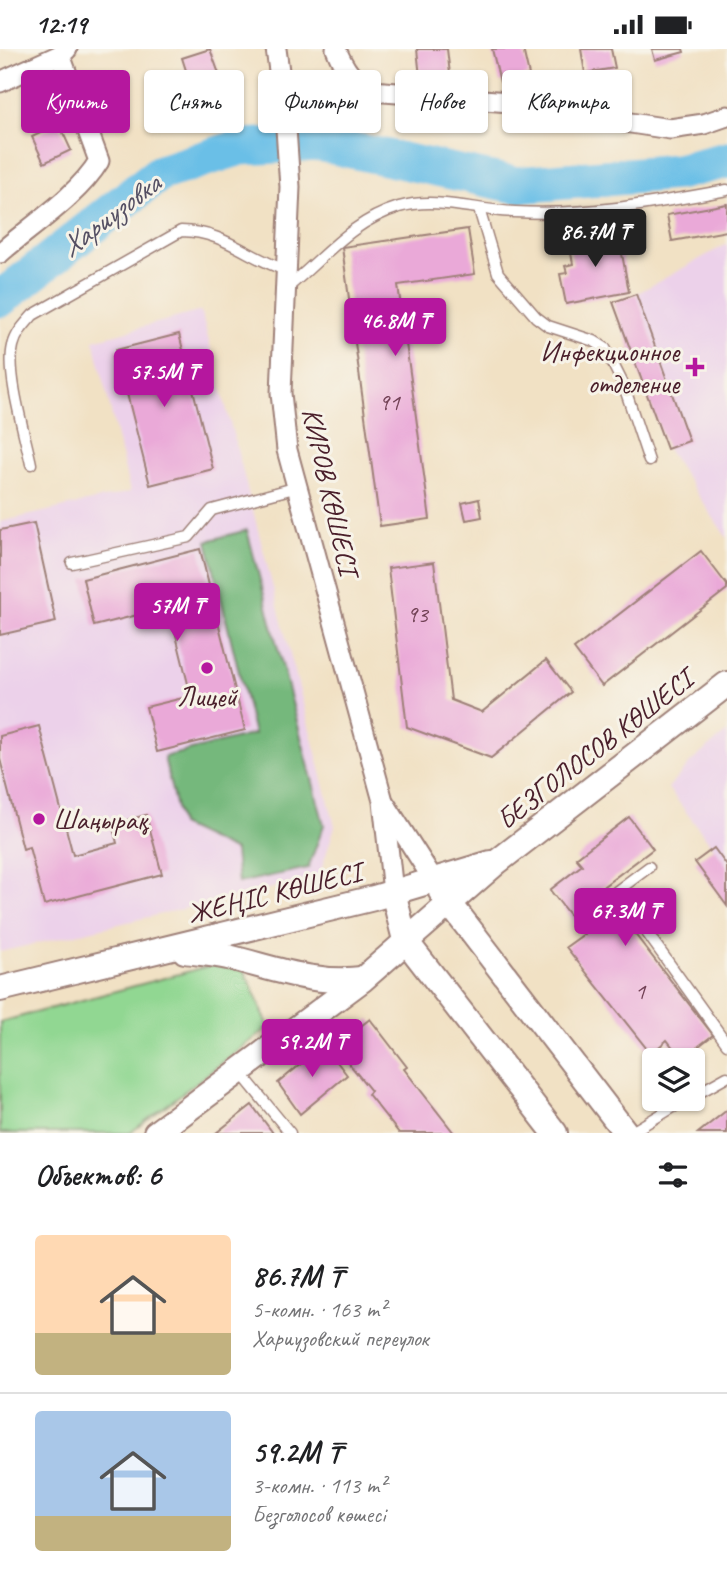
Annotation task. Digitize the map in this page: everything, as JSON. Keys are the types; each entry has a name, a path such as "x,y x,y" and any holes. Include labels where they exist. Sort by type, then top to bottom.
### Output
{"street":[{"name":"КИРОВ КӨШЕСІ","path":"276,49 285,114 290,187 281,393 287,450 383,801"},
{"path":"336,49 344,70 357,83 372,91 571,107 624,122 670,129 704,124 727,116"},
{"path":"0,82 63,52 99,161 69,195 0,253"},
{"name":"БЕЗГОЛОСОВ КӨШЕСІ","path":"405,940 497,862 727,684"},
{"path":"383,801 448,904 628,1133"},
{"path":"383,801 393,892 405,940 555,1133"},
{"name":"ЖЕҢІС КӨШЕСІ","path":"0,989 170,949 393,892 497,862"},
{"path":"156,1133 238,1069 363,979 405,940"},
{"name":"ЖЕҢІС КӨШЕСІ","path":"170,949 225,956 316,979 337,982 363,979"}],"lane":[{"path":"31,464 12,369 12,346 20,328 33,315 181,231 202,231 222,239 269,265 287,279 319,262 336,241 363,222 400,207 435,203 515,212 559,212 644,205 727,190"},
{"path":"480,209 498,273 536,317 548,326 594,341 605,348 624,386 649,461"},
{"path":"72,563 190,537 212,510 298,487"},
{"path":"649,867 617,891 727,1044"},
{"path":"238,1069 290,1133"},
{"path":"705,1089 727,1077"},
{"path":"628,1133 666,1111"}],"shaded area":[{"name":"Инфекционное отделение","path":"727,244 727,538 667,449 689,440 636,294"},
{"path":"201,311 335,826 319,877 0,952 0,522 130,492 94,340"},
{"path":"727,732 727,866 668,788 692,761"}],"green space":[{"path":"247,530 324,825 308,868 238,883 235,851 180,825 164,757 254,734 207,541"},
{"path":"239,958 269,1027 130,1133 0,1133 0,1022"}],"building":[{"path":"210,49 218,70 186,70 182,58"},
{"path":"417,49 447,49 450,70 419,70"},
{"path":"492,49 523,49 528,70 502,70 500,82"},
{"path":"581,49 611,49 615,68 584,70"},
{"path":"652,49 683,49 684,52 655,60"},
{"path":"40,133 63,133 71,150 44,163 32,137"},
{"path":"727,204 727,231 672,241 667,215"},
{"path":"468,229 475,274 398,285 430,519 380,526 342,247"},
{"path":"618,232 629,292 566,304 560,274 567,273 565,266 573,264 569,242"},
{"path":"636,294 689,441 667,449 613,302"},
{"path":"179,334 213,469 150,485 116,350"},
{"path":"479,499 482,517 466,520 462,503"},
{"path":"34,523 56,622 0,635 0,530"},
{"name":"Лицей","path":"200,549 245,730 157,752 146,707 191,696 169,607 94,626 83,579"},
{"path":"701,551 727,585 727,589 602,686 574,649"},
{"path":"434,562 451,700 482,712 546,660 571,692 491,758 407,727 388,568"},
{"name":"Шаңырақ","path":"39,726 73,855 117,843 112,824 146,815 162,874 44,905 29,847 23,849 0,759 0,736"},
{"path":"629,817 653,849 600,889 713,1035 696,1048 673,1048 667,1040 658,1048 646,1048 566,947 584,934 550,890 582,865 576,858"},
{"path":"714,848 727,866 727,906 695,862"},
{"path":"370,1019 407,1067 404,1069 454,1133 399,1133 368,1094 371,1091 335,1046"},
{"path":"324,1045 347,1075 300,1114 278,1083"},
{"path":"252,1105 273,1133 216,1133"},
{"path":"727,1110 727,1133 698,1133"}],"waterway":[{"name":"Хариузовка","path":"0,299 160,173 241,147 318,143 516,185 677,172 727,160"}],"place":[{"name":"Инфекционное отделение","path":"695,367"},
{"name":"Лицей","path":"207,668"},
{"name":"Шаңырақ","path":"39,819"}]}
